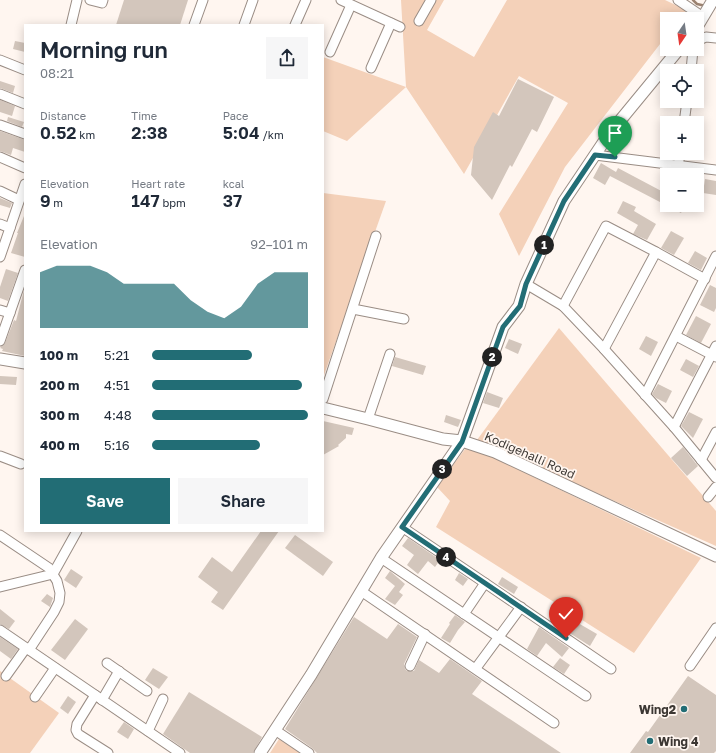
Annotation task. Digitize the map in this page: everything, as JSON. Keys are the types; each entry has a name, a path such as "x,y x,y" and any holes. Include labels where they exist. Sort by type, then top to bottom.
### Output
{"street":[{"path":"71,24 77,0"},
{"path":"90,0 102,3 103,0"},
{"path":"194,24 203,0"},
{"path":"244,24 254,0"},
{"path":"295,24 306,0"},
{"path":"341,0 396,25 371,68"},
{"path":"419,21 431,0"},
{"path":"678,0 709,8"},
{"path":"330,52 351,5"},
{"path":"704,39 716,38"},
{"path":"260,753 311,676 361,591 402,527 462,442 503,327 520,306 526,284 564,201 609,134 673,56"},
{"path":"0,60 24,70"},
{"path":"0,94 24,104"},
{"path":"0,125 24,134"},
{"path":"595,155 662,168"},
{"path":"0,157 24,168"},
{"path":"704,170 716,170"},
{"path":"0,192 22,198 0,257"},
{"path":"0,224 10,228"},
{"path":"563,306 606,226 705,279"},
{"path":"324,396 376,236"},
{"path":"604,349 656,252"},
{"path":"645,395 716,256"},
{"path":"0,341 24,273"},
{"path":"526,284 563,306 674,427 716,478"},
{"path":"353,308 404,319"},
{"path":"0,310 10,313"},
{"path":"676,336 714,356"},
{"path":"674,427 714,356 716,346"},
{"path":"368,419 390,354"},
{"path":"0,360 24,363"},
{"name":"Kodigehalli Road","path":"324,408 443,439 462,442 495,452 716,556"},
{"path":"701,460 716,432"},
{"path":"0,456 21,464"},
{"path":"708,497 716,487"},
{"path":"402,527 522,607 611,669"},
{"path":"0,587 53,574 76,532"},
{"path":"0,535 49,568 57,581 60,593 59,602 54,612 6,676"},
{"path":"382,558 586,696"},
{"path":"464,614 485,583"},
{"path":"361,591 476,668 554,723"},
{"path":"476,668 522,607"},
{"path":"690,666 716,628"},
{"path":"0,630 180,753"},
{"path":"410,666 425,634"},
{"path":"107,663 146,691"},
{"path":"35,697 55,668"},
{"path":"108,753 78,734 76,730 77,724 119,672"},
{"path":"148,731 163,699"},
{"path":"275,730 309,753"}],"shaded area":[{"path":"401,0 444,0 427,30 474,57 507,0 665,0 686,10 685,12 660,12 660,44 565,167 519,256 499,214 568,103 519,76 464,174 406,87"},
{"path":"324,57 406,87 347,141 324,131"},
{"path":"324,193 386,201 324,375"},
{"path":"559,328 716,511 716,546 477,440"},
{"path":"468,445 701,558 634,653 436,527 450,501 437,487"},
{"path":"0,671 59,713 30,753 0,753"},
{"path":"279,739 300,753 270,753"}],"building":[{"path":"124,0 188,0 180,24 116,24"},
{"path":"15,41 24,43 24,52 13,49"},
{"path":"518,79 554,97 537,132 532,129 512,167 510,165 492,200 471,175 474,147 493,112 499,116"},
{"path":"0,81 15,86 13,93 0,88"},
{"path":"0,100 15,106 12,116 0,112"},
{"path":"8,117 24,122 22,127 7,121"},
{"path":"0,131 24,140 24,152 13,148 11,155 0,151"},
{"path":"601,163 616,172 618,168 660,190 660,202 610,176 605,185 593,178"},
{"path":"705,179 716,181 716,195 704,193"},
{"path":"0,198 12,203 10,208 0,205"},
{"path":"623,201 636,207 634,211 656,224 647,240 633,234 638,225 617,213"},
{"path":"24,216 24,257 11,253"},
{"path":"671,231 684,238 674,255 661,248"},
{"path":"695,251 707,258 701,270 688,263"},
{"path":"6,269 18,273 8,301 0,298 0,287"},
{"path":"710,285 716,288 716,308 714,312 700,305"},
{"path":"24,290 24,356 2,351 3,349 0,348 5,343 14,320 16,321"},
{"path":"696,316 711,324 701,343 686,335"},
{"path":"646,336 658,342 651,356 639,349"},
{"path":"509,339 522,344 518,354 505,348"},
{"path":"395,357 426,366 423,375 392,366"},
{"path":"686,359 699,366 693,377 680,370"},
{"path":"0,376 17,377 16,385 0,384"},
{"path":"658,384 672,391 666,403 656,398 652,394"},
{"path":"487,392 503,398 499,408 483,403"},
{"path":"689,412 703,419 693,438 681,426"},
{"path":"446,415 461,420 458,427 444,422"},
{"path":"324,421 354,428 352,435 346,434 346,438 338,445 339,446 324,454"},
{"path":"683,447 698,466 687,476 671,458"},
{"path":"260,532 278,532 223,610 211,602 218,592 198,577 212,557 232,572"},
{"path":"295,535 333,562 323,576 285,548"},
{"path":"408,538 440,560 435,567 428,561 418,574 407,565 414,555 402,546"},
{"path":"71,569 83,577 76,588 64,580"},
{"path":"390,571 405,584 399,592 403,595 395,605 385,599 395,586 385,578"},
{"path":"459,573 468,579 463,586 455,580"},
{"path":"502,577 518,587 514,594 498,584"},
{"path":"47,594 53,598 50,607 41,601"},
{"path":"0,609 15,621 9,629 0,624"},
{"path":"455,615 465,622 450,643 441,638"},
{"path":"566,616 597,634 590,646 560,627"},
{"path":"354,617 387,639 398,624 417,637 404,664 407,671 414,671 419,660 439,673 450,659 482,681 472,694 561,753 317,753 285,729"},
{"path":"75,619 88,629 65,660 51,650"},
{"path":"539,627 569,648 562,657 546,643 537,656 527,649"},
{"path":"0,637 18,649 11,659 0,651"},
{"path":"560,658 570,665 564,674 553,667"},
{"path":"153,668 168,677 159,689 145,680"},
{"path":"688,676 716,695 716,751 714,753 630,753 646,731 648,732"},
{"path":"189,692 262,737 253,753 190,753 163,734"},
{"path":"68,696 76,702 68,714 60,708"},
{"path":"124,722 134,729 128,739 117,732"}],"waterway":[{"path":"693,0 697,4 706,6"}],"place":[{"name":"Wing2","path":"684,709"},
{"name":"Wing 4","path":"650,741"}],"route":[{"path":"566,638 402,527 462,442 503,327 520,306 526,284 564,201 595,155 615,157"}]}
